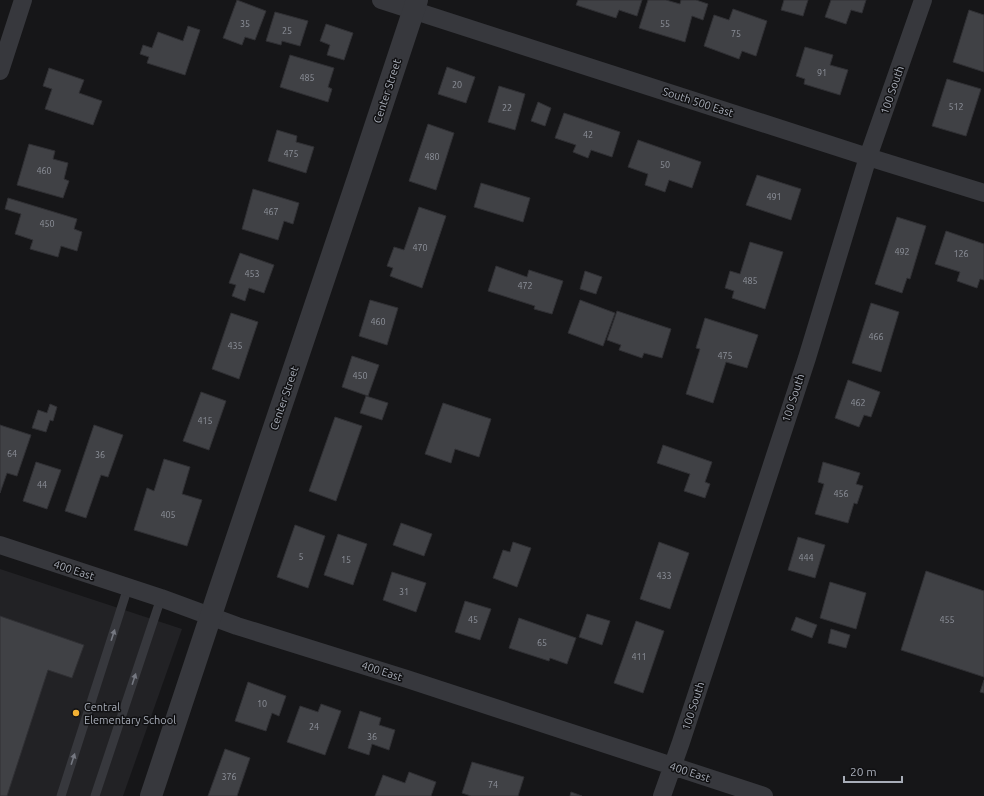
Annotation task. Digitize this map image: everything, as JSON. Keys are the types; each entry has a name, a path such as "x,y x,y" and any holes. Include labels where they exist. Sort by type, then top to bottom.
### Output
{"street":[{"path":"0,71 23,0"},
{"name":"South 500 East","path":"381,0 415,5 868,157 984,193"},
{"name":"100 South","path":"662,796 807,358 868,157 923,0"},
{"name":"Center Street","path":"151,796 415,5"},
{"name":"400 East","path":"0,545 211,616 764,796"}],"lane":[{"path":"61,796 128,587"},
{"path":"96,796 161,598"}],"shaded area":[{"name":"Central Elementary School","path":"0,569 182,629 123,796 0,796"}],"building":[{"path":"237,0 266,11 255,40 245,37 242,45 223,38"},
{"path":"578,0 642,0 637,16 619,10 616,18 576,5"},
{"path":"648,0 666,0 680,4 681,0 696,0 708,4 703,20 692,16 685,42 639,28"},
{"path":"784,0 808,0 803,16 781,10"},
{"path":"831,0 866,0 862,13 851,10 846,24 825,17"},
{"path":"733,9 767,21 756,56 742,51 739,59 704,46 714,15 729,20"},
{"path":"969,10 984,15 984,72 953,62"},
{"path":"275,12 308,21 300,46 282,41 281,45 266,41"},
{"path":"326,24 353,33 344,60 327,55 330,45 320,41"},
{"path":"188,26 200,30 185,75 147,63 149,57 140,54 143,45 152,48 158,32 183,41"},
{"path":"805,47 833,55 830,65 848,70 840,95 804,84 805,79 796,76"},
{"path":"290,55 334,68 328,87 332,89 328,102 280,87"},
{"path":"447,67 475,77 466,103 438,94"},
{"path":"49,68 84,80 79,93 102,101 93,125 45,109 52,89 43,86"},
{"path":"947,79 981,89 966,136 932,126"},
{"path":"499,86 525,94 515,130 488,122"},
{"path":"538,102 551,108 545,126 531,121"},
{"path":"564,113 620,132 612,157 591,150 588,158 573,152 576,145 555,138"},
{"path":"428,124 454,133 436,190 409,181"},
{"path":"277,130 297,136 296,142 314,147 306,173 268,161"},
{"path":"638,140 701,162 692,188 669,180 665,192 645,185 648,174 628,167"},
{"path":"29,144 55,151 53,159 68,163 64,179 69,181 63,198 17,185"},
{"path":"757,175 801,189 791,220 746,205"},
{"path":"481,183 530,198 523,222 474,207"},
{"path":"253,189 299,203 293,224 284,221 278,240 242,229"},
{"path":"8,198 77,219 74,229 82,232 77,251 61,246 58,257 30,249 33,240 15,234 21,214 5,209"},
{"path":"419,207 446,216 422,288 390,276 393,268 387,266 394,247 404,250"},
{"path":"897,217 926,226 910,279 907,278 902,293 875,284"},
{"path":"946,231 984,244 984,280 980,279 977,288 957,281 960,272 935,264"},
{"path":"750,242 783,252 765,309 732,298 734,291 725,288 730,271 740,274"},
{"path":"240,253 274,265 264,293 249,288 245,301 232,296 236,285 229,283"},
{"path":"496,266 527,277 529,270 563,281 552,314 534,309 535,306 488,291"},
{"path":"585,271 602,277 596,294 580,289"},
{"path":"370,300 398,308 387,345 359,336"},
{"path":"580,300 615,313 603,346 568,333"},
{"path":"871,303 899,312 881,372 852,363"},
{"path":"617,311 671,329 662,358 644,353 642,358 619,350 621,345 607,340"},
{"path":"231,313 258,322 239,379 212,369"},
{"path":"705,318 758,335 747,368 726,362 713,403 686,394 700,349 696,348"},
{"path":"352,356 379,365 368,396 342,387"},
{"path":"848,380 880,392 871,417 864,415 859,427 835,418"},
{"path":"201,392 226,401 209,450 183,441"},
{"path":"366,396 388,403 382,420 360,413"},
{"path":"443,403 491,419 479,457 455,449 451,463 425,454"},
{"path":"50,404 57,407 53,421 50,420 46,432 32,428 38,410 47,413"},
{"path":"335,417 362,426 336,501 309,491"},
{"path":"0,425 31,435 17,476 7,473 0,493"},
{"path":"94,425 123,435 108,477 101,475 86,518 65,511"},
{"path":"663,445 712,462 705,482 710,484 705,498 684,491 690,474 657,463"},
{"path":"164,459 190,467 182,494 202,500 187,546 134,530 147,488 154,491"},
{"path":"36,462 61,470 47,509 23,501"},
{"path":"823,462 860,473 856,484 863,486 857,504 854,503 848,523 815,514 824,484 818,482"},
{"path":"401,523 432,534 424,556 393,545"},
{"path":"295,525 325,536 308,588 277,577"},
{"path":"338,534 367,544 353,585 324,575"},
{"path":"798,537 825,545 815,578 788,570"},
{"path":"513,542 531,548 517,587 493,578 503,550 510,552"},
{"path":"659,542 689,553 670,609 640,599"},
{"path":"926,571 984,591 984,677 901,650"},
{"path":"392,572 426,583 416,612 383,600"},
{"path":"830,582 866,593 856,629 820,618"},
{"path":"465,601 491,609 480,640 455,632"},
{"path":"587,614 610,621 602,645 579,637"},
{"path":"0,616 84,645 72,678 48,670 7,796 0,796"},
{"path":"796,617 817,625 812,638 791,630"},
{"path":"519,618 576,638 567,664 550,658 549,661 509,648"},
{"path":"636,621 664,631 643,693 614,683"},
{"path":"831,629 850,635 846,648 828,643"},
{"path":"984,680 984,693 980,692"},
{"path":"248,682 286,696 279,716 272,713 266,731 235,721"},
{"path":"321,704 341,711 325,755 287,742 300,706 318,712"},
{"path":"360,711 381,718 379,725 395,730 389,750 372,744 369,755 348,748"},
{"path":"225,749 250,758 237,796 208,796"},
{"path":"472,762 524,777 518,796 471,796 462,793"},
{"path":"409,772 436,782 431,796 375,796 383,775 405,783"},
{"path":"571,792 582,796 570,796"}],"place":[{"name":"Central Elementary School","path":"76,713"}]}
